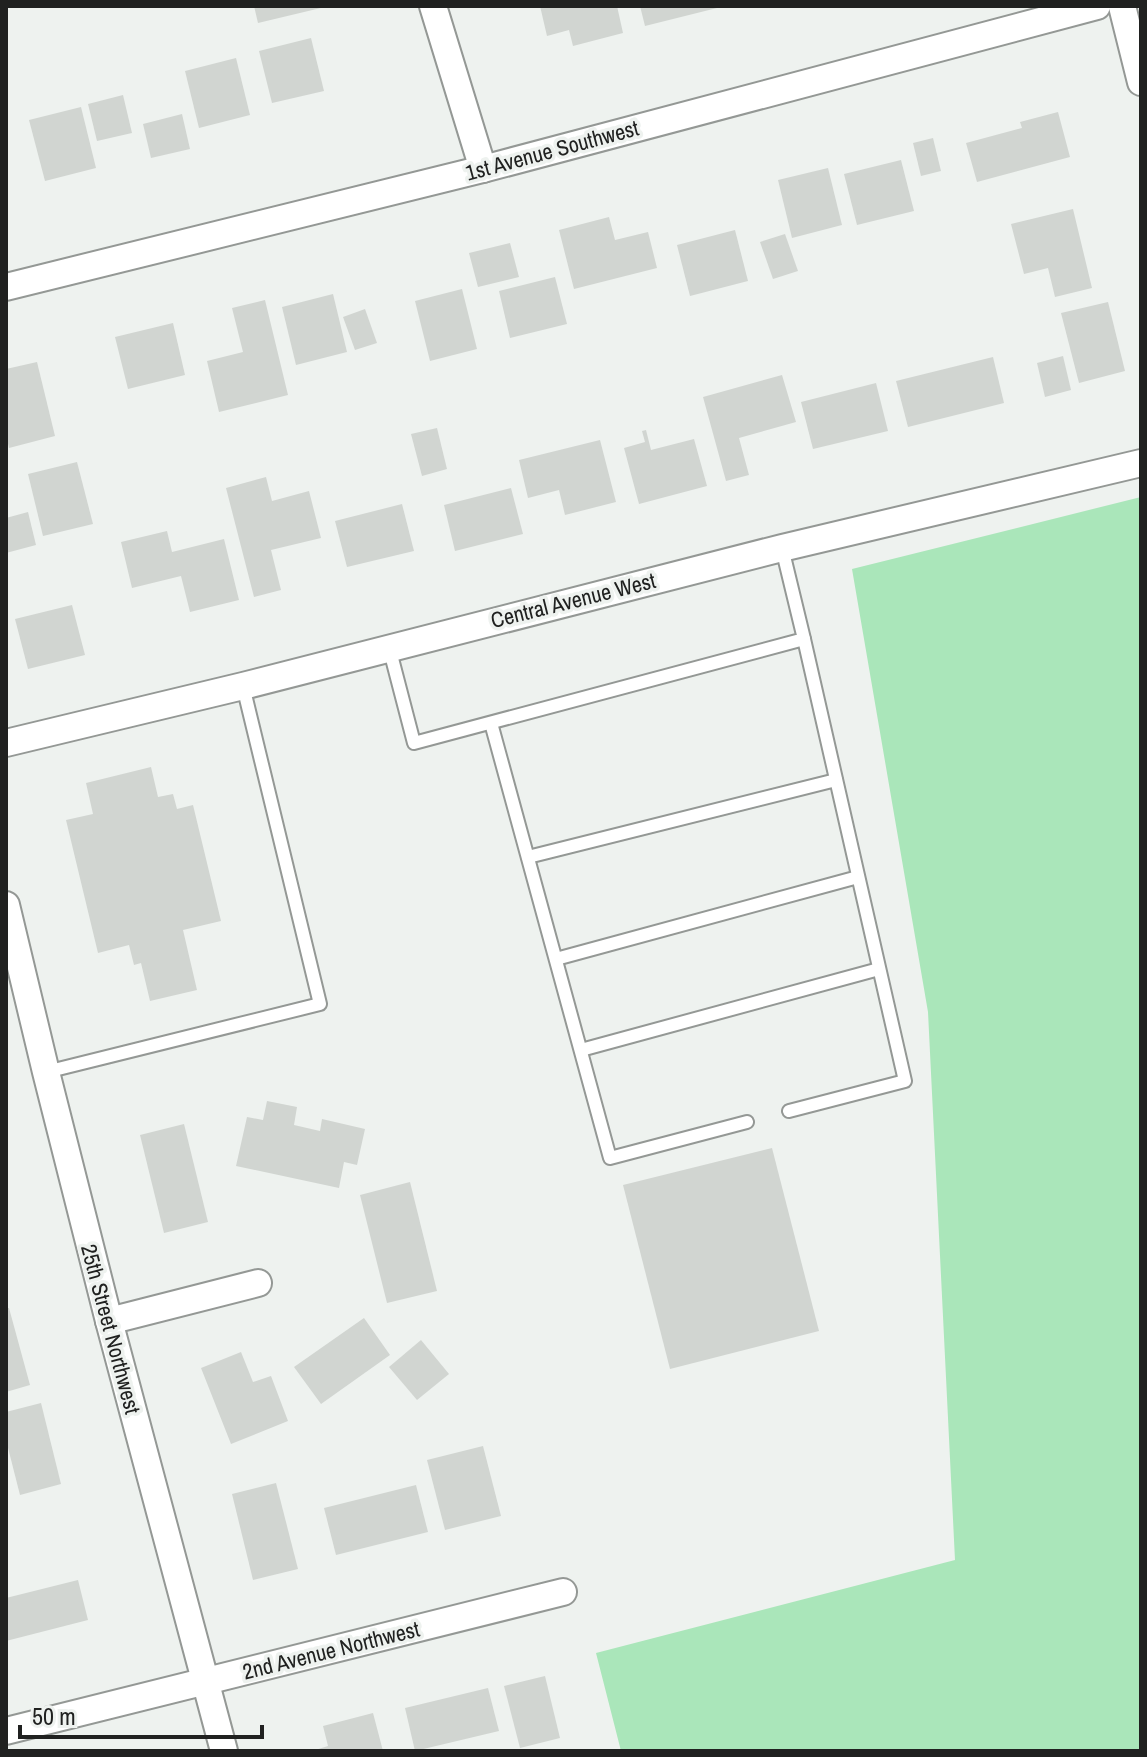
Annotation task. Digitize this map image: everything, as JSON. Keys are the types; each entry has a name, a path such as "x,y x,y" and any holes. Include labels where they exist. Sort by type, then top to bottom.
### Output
{"street":[{"path":"433,6 483,169"},
{"name":"1st Avenue Southwest","path":"6,287 483,169 1097,6"},
{"path":"1122,6 1141,82"},
{"name":"Central Avenue West","path":"6,743 243,686 782,548 1141,463"},
{"name":"25th Street Northwest","path":"6,905 109,1321 224,1751"},
{"path":"109,1321 258,1283"},
{"name":"2nd Avenue Northwest","path":"6,1731 563,1592"}],"lane":[{"path":"782,548 905,1081 789,1111"},
{"path":"389,647 414,743 804,639"},
{"path":"46,1072 320,1004 243,686"},
{"path":"491,723 610,1158 747,1122"},
{"path":"528,857 836,780"},
{"path":"556,959 858,877"},
{"path":"581,1050 879,969"}],"green space":[{"path":"1141,497 1141,1751 621,1751 596,1653 955,1560 928,1012 852,569"}],"building":[{"path":"254,6 324,6 325,7 258,23"},
{"path":"540,6 617,6 623,33 573,46 569,30 547,36"},
{"path":"640,6 720,6 721,7 645,26"},
{"path":"311,38 324,91 272,103 259,51"},
{"path":"236,58 250,115 199,128 185,71"},
{"path":"123,95 132,133 97,141 88,104"},
{"path":"81,107 96,168 45,181 29,120"},
{"path":"1058,112 1070,157 977,182 966,143 1022,128 1020,122"},
{"path":"182,114 190,149 151,158 143,124"},
{"path":"933,138 941,171 921,176 913,143"},
{"path":"901,160 914,211 857,225 844,174"},
{"path":"828,168 842,225 792,238 778,180"},
{"path":"1073,209 1092,288 1055,297 1048,268 1024,274 1011,224"},
{"path":"609,217 615,240 648,232 657,268 574,289 559,230"},
{"path":"735,230 748,281 690,296 677,245"},
{"path":"785,234 798,271 773,279 760,242"},
{"path":"510,243 519,277 478,287 469,253"},
{"path":"555,277 567,324 510,338 499,291"},
{"path":"462,289 477,349 430,361 415,301"},
{"path":"333,294 347,352 296,365 282,307"},
{"path":"265,300 288,395 219,412 207,361 243,352 232,308"},
{"path":"1108,302 1125,371 1079,383 1061,313"},
{"path":"365,309 377,343 355,350 343,317"},
{"path":"173,323 185,375 128,389 115,337"},
{"path":"1063,356 1071,390 1045,397 1037,363"},
{"path":"993,357 1004,403 908,427 896,381"},
{"path":"37,362 55,436 9,448 6,435 6,369"},
{"path":"782,375 796,422 739,438 749,475 726,481 703,397"},
{"path":"876,383 888,431 813,449 801,402"},
{"path":"437,428 447,469 422,476 411,434"},
{"path":"646,430 651,450 694,439 707,486 639,504 624,448 645,442 642,431"},
{"path":"600,440 616,502 565,515 559,490 528,498 519,460"},
{"path":"77,462 93,524 43,536 28,474"},
{"path":"266,477 272,501 309,491 321,538 271,550 281,590 254,597 226,488"},
{"path":"511,488 523,534 455,551 444,505"},
{"path":"402,504 414,551 347,567 335,521"},
{"path":"28,512 36,545 6,553 6,518"},
{"path":"167,531 172,552 224,539 239,600 190,612 181,576 132,588 121,542"},
{"path":"72,605 85,655 28,669 15,619"},
{"path":"151,767 158,797 173,794 177,809 193,805 221,921 183,930 197,990 150,1001 141,963 134,965 129,945 98,953 66,820 93,814 86,783"},
{"path":"267,1101 297,1107 294,1125 320,1131 322,1119 365,1129 357,1165 344,1162 339,1188 236,1166 247,1117 263,1120"},
{"path":"184,1124 208,1222 164,1233 140,1135"},
{"path":"772,1148 819,1331 670,1369 623,1185"},
{"path":"410,1182 437,1291 387,1303 360,1195"},
{"path":"6,1308 9,1308 30,1385 6,1392"},
{"path":"364,1318 390,1355 321,1404 294,1367"},
{"path":"421,1340 449,1374 417,1400 389,1367"},
{"path":"241,1352 253,1382 271,1376 288,1421 231,1444 201,1368"},
{"path":"41,1403 61,1484 20,1495 6,1440 6,1412"},
{"path":"483,1446 501,1516 445,1530 427,1460"},
{"path":"276,1483 298,1569 253,1580 232,1494"},
{"path":"416,1485 428,1532 336,1555 324,1508"},
{"path":"78,1580 88,1620 6,1641 6,1598"},
{"path":"545,1676 560,1738 520,1748 504,1686"},
{"path":"488,1688 499,1731 415,1751 405,1708"},
{"path":"373,1713 383,1751 312,1751 328,1746 323,1726"}]}
